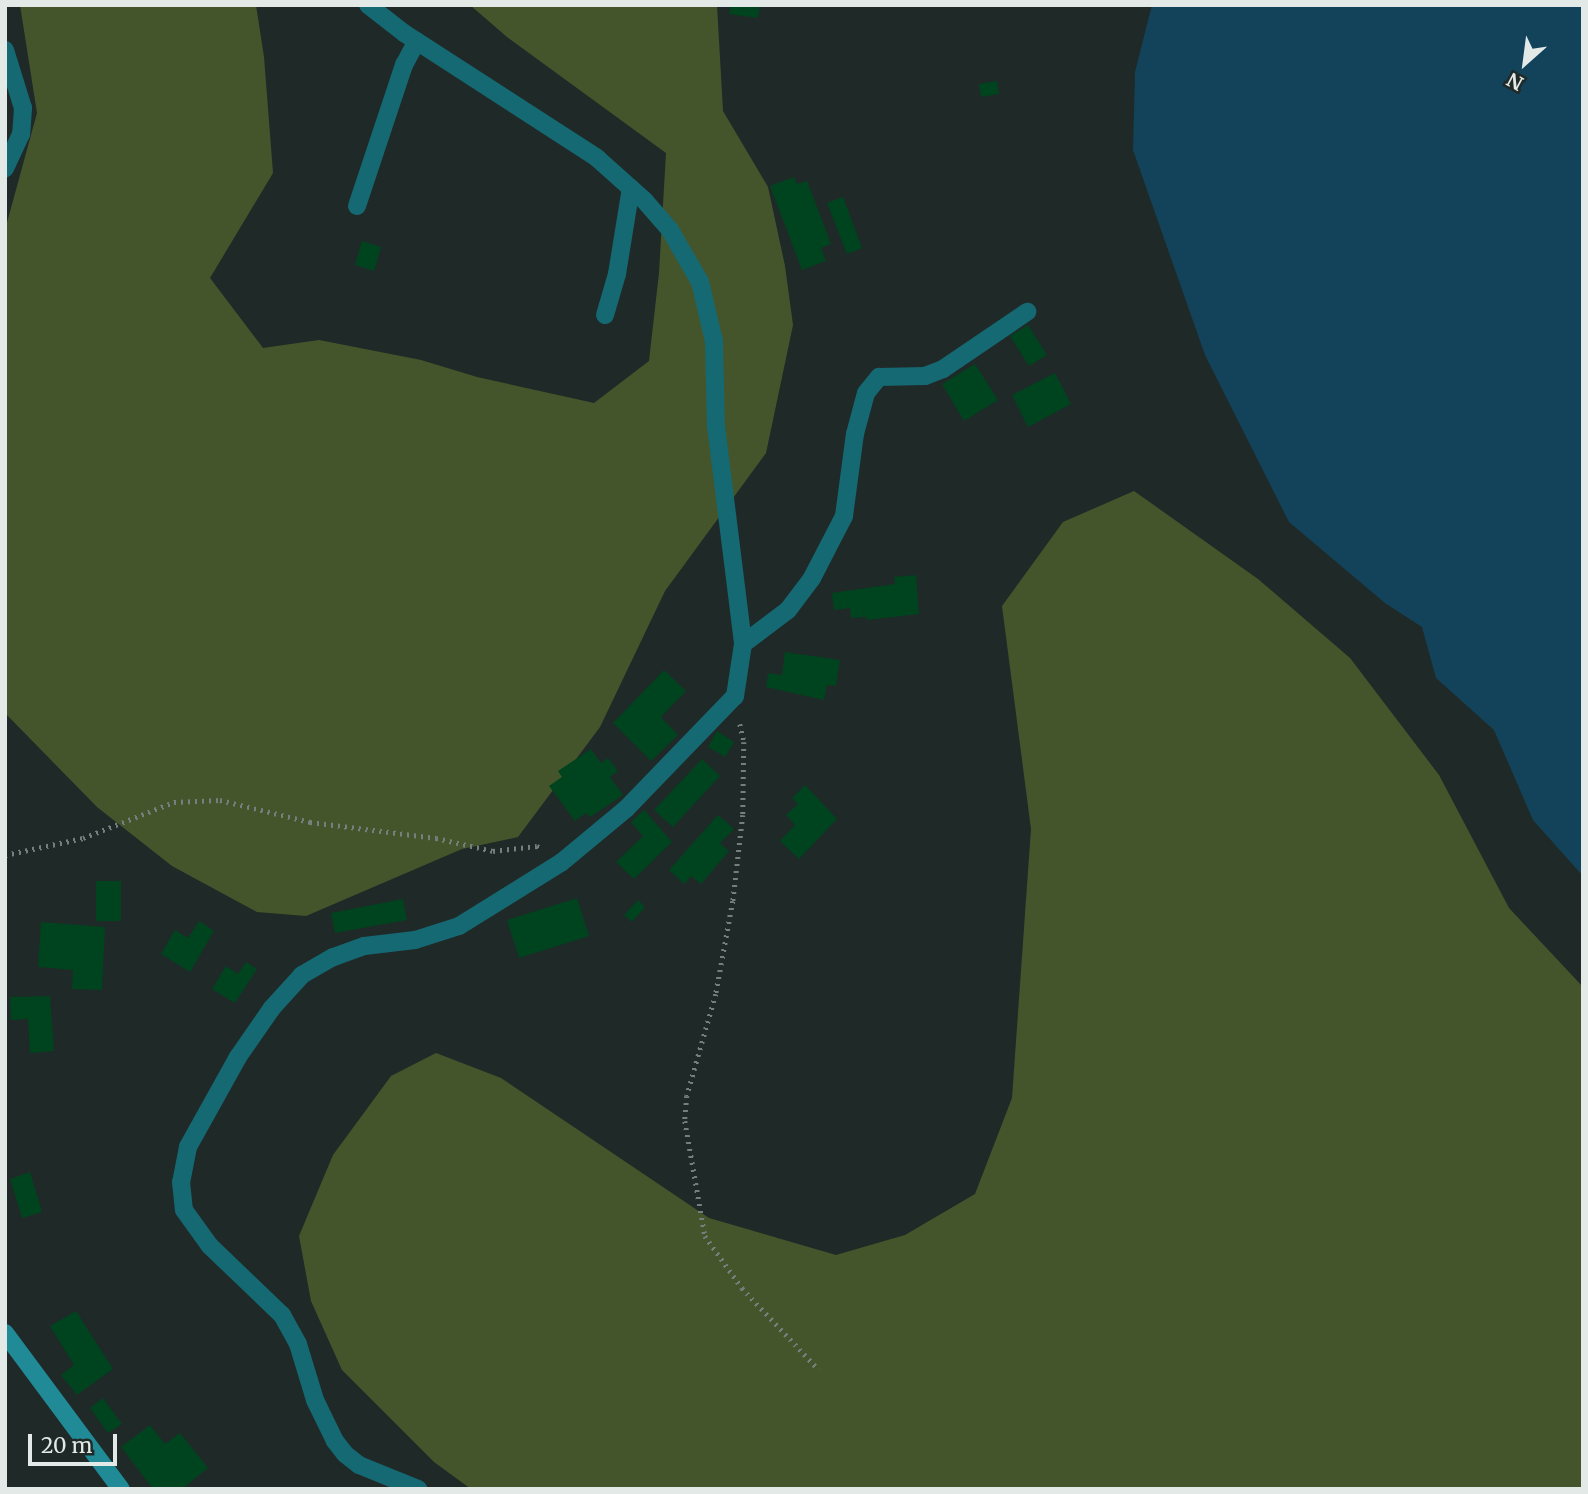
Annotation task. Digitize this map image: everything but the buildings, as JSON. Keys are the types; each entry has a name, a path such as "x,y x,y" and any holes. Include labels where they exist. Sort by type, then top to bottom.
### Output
{"street":[{"path":"368,5 417,41 597,158 631,188 670,230 700,282 714,341 716,426 743,644 735,696 627,808 562,862 459,926 415,940 364,946 333,957 302,975 272,1008 238,1057 197,1128 183,1169 184,1210 192,1225 282,1315 298,1344 314,1400 335,1441 345,1454 359,1465 418,1489"},
{"path":"356,206 404,65 417,41"},
{"path":"5,50 23,108 21,134 5,168"},
{"path":"605,316 617,274 631,188"},
{"path":"743,644 788,610 812,578 839,526 844,516 855,434 866,393 879,377 925,376 943,369 1027,312"},
{"path":"5,1333 121,1489"}],"path":[{"path":"735,696 744,742 742,828 733,901 716,994 687,1096 685,1121 705,1236 742,1288 819,1370"},
{"path":"5,855 83,838 174,802 220,800 310,822 436,838 493,851 537,846 562,862"}],"green space":[{"path":"20,5 256,5 264,57 273,173 210,278 263,348 319,340 421,360 477,377 594,403 649,361 659,273 666,153 507,37 470,5 717,5 723,111 768,187 785,266 793,325 766,453 665,591 600,727 518,837 462,849 306,916 257,912 172,866 97,807 5,713 5,230 37,113"},
{"path":"1134,491 1258,579 1350,658 1439,775 1509,908 1583,987 1583,1489 471,1489 434,1462 342,1370 311,1301 299,1236 333,1155 391,1076 436,1053 501,1078 709,1218 836,1255 905,1235 975,1194 1012,1098 1031,829 1002,606 1063,522"}],"water":[{"path":"1152,5 1583,5 1583,876 1533,820 1494,730 1436,678 1422,627 1385,603 1289,522 1205,355 1133,150 1135,72"}]}
